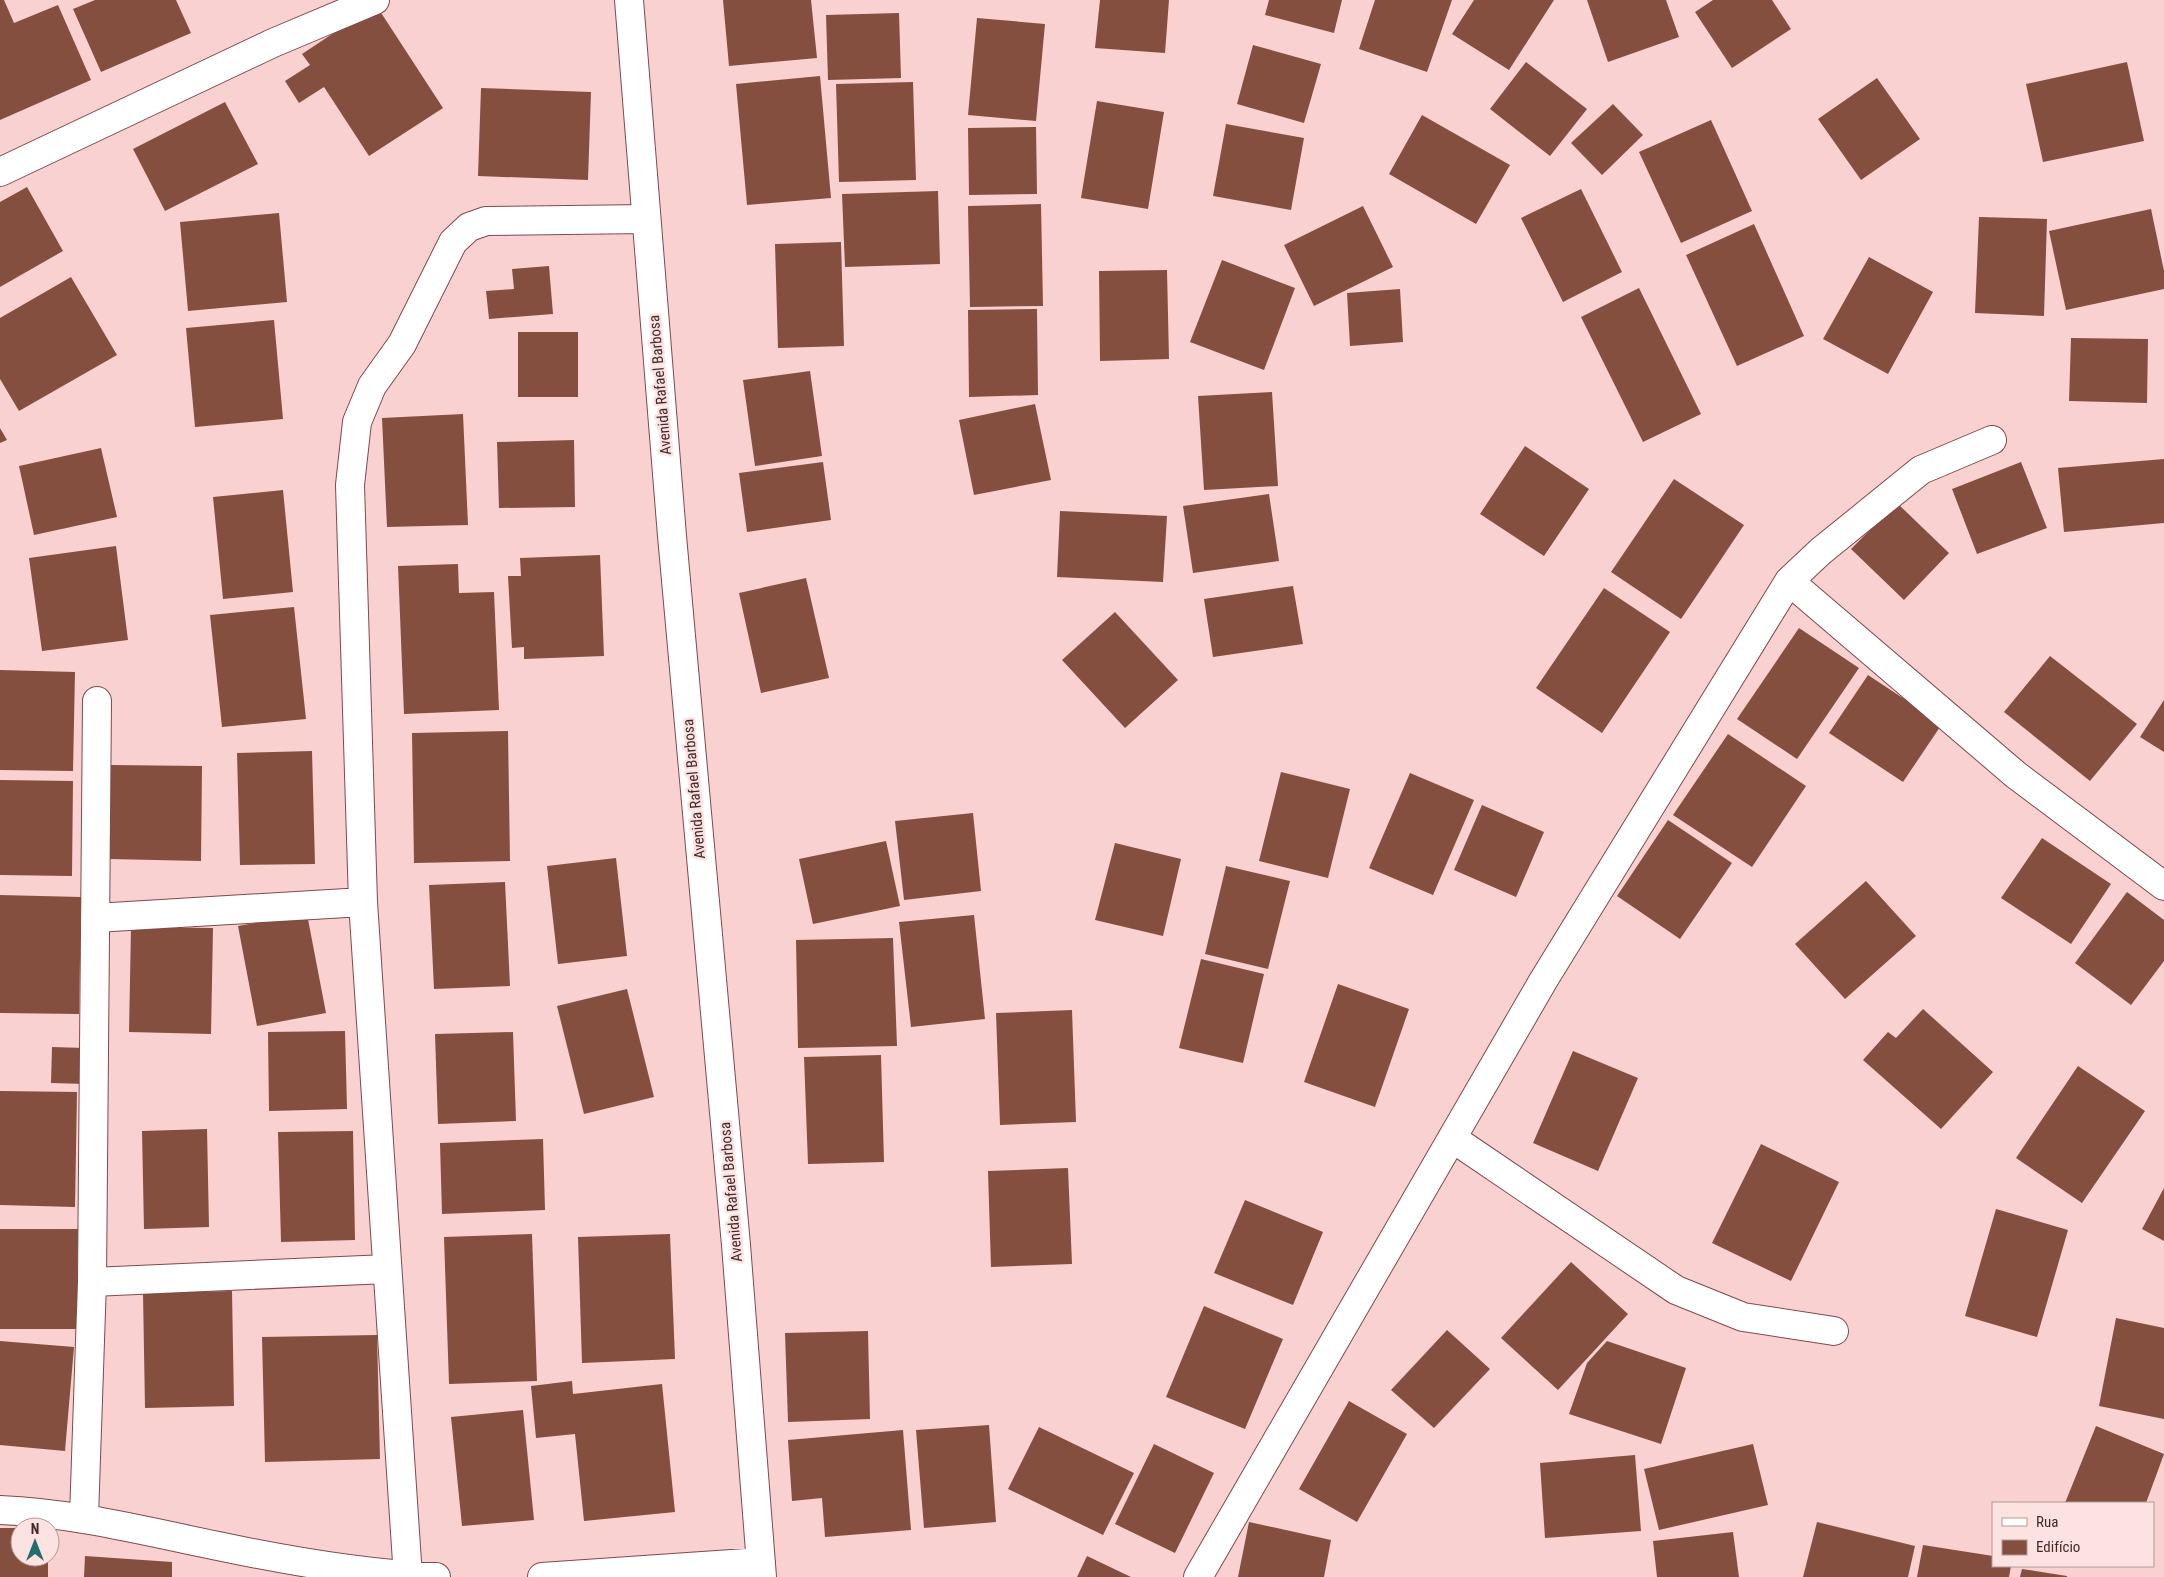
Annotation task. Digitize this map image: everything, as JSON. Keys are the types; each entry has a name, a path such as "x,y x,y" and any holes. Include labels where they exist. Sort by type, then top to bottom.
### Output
{"street":[{"path":"0,172 273,44 375,0"},
{"name":"Avenida Rafael Barbosa","path":"629,0 672,536 736,1245 761,1570"},
{"path":"408,1576 363,902 350,485 357,422 372,386 402,344 453,242 469,227 486,221 646,219"},
{"path":"1198,1577 1543,981 1789,581 1821,551 1921,470 1992,440"},
{"path":"1789,581 2016,775 2164,886"},
{"path":"84,1517 92,1282 97,701"},
{"path":"95,918 363,902"},
{"path":"1452,1138 1676,1290 1743,1317 1834,1330"},
{"path":"92,1282 387,1269"},
{"path":"0,1510 84,1517 219,1546 408,1576 436,1577"},
{"path":"542,1577 761,1570"}],"building":[{"path":"0,0 4,0 14,23 58,5 91,80 0,120"},
{"path":"95,0 176,0 191,33 101,72 73,9"},
{"path":"723,0 811,0 817,58 729,66"},
{"path":"1100,0 1169,0 1165,53 1095,48"},
{"path":"1269,0 1342,0 1334,33 1265,15"},
{"path":"1375,0 1452,0 1427,72 1359,49"},
{"path":"1474,0 1554,0 1509,70 1452,34"},
{"path":"1587,0 1666,0 1679,37 1608,62"},
{"path":"1713,0 1772,0 1791,29 1732,68 1695,12"},
{"path":"376,5 443,108 369,156 324,87 299,103 285,81 310,65 302,54"},
{"path":"899,13 901,78 828,80 826,15"},
{"path":"977,18 1045,24 1036,121 968,115"},
{"path":"1253,45 1321,64 1304,123 1237,104"},
{"path":"1526,62 1587,109 1550,156 1490,109"},
{"path":"2127,62 2144,141 2043,162 2026,84"},
{"path":"820,76 831,198 747,205 736,84"},
{"path":"1877,78 1920,139 1861,180 1818,119"},
{"path":"913,82 916,180 839,182 836,84"},
{"path":"481,88 591,92 588,180 478,176"},
{"path":"1097,101 1164,112 1148,209 1081,198"},
{"path":"225,102 258,164 165,211 133,149"},
{"path":"1613,104 1643,135 1602,175 1571,143"},
{"path":"1422,115 1510,165 1476,224 1389,174"},
{"path":"1711,120 1752,211 1681,243 1639,152"},
{"path":"1226,124 1304,138 1291,210 1213,196"},
{"path":"1036,127 1037,194 969,195 968,128"},
{"path":"27,187 63,251 0,287 0,202"},
{"path":"1581,189 1622,272 1563,302 1521,218"},
{"path":"938,191 940,264 845,267 842,194"},
{"path":"1041,204 1043,306 970,307 968,206"},
{"path":"1363,206 1393,267 1314,306 1284,245"},
{"path":"2151,209 2164,271 2164,289 2066,310 2049,231"},
{"path":"279,213 287,302 188,311 180,222"},
{"path":"1979,217 2047,219 2044,316 1975,313"},
{"path":"1754,224 1804,336 1737,366 1686,255"},
{"path":"841,242 844,346 778,348 775,244"},
{"path":"1869,257 1933,292 1888,374 1823,339"},
{"path":"1222,260 1295,288 1264,370 1190,342"},
{"path":"549,266 553,314 489,319 486,291 514,289 512,269"},
{"path":"1167,270 1169,359 1100,361 1099,271"},
{"path":"71,277 117,355 19,411 0,379 0,318"},
{"path":"1639,288 1701,414 1643,442 1581,317"},
{"path":"1400,289 1403,342 1350,346 1347,293"},
{"path":"1037,309 1038,395 969,397 968,310"},
{"path":"274,320 283,419 195,427 186,328"},
{"path":"518,332 578,332 578,397 518,397"},
{"path":"2071,338 2148,339 2147,403 2069,401"},
{"path":"810,371 822,456 755,466 743,380"},
{"path":"1272,392 1278,486 1204,490 1198,396"},
{"path":"1035,404 1051,480 974,495 959,420"},
{"path":"463,414 468,525 387,527 382,418"},
{"path":"0,428 7,440 0,443"},
{"path":"574,440 575,507 499,508 497,442"},
{"path":"1525,446 1589,489 1544,556 1480,514"},
{"path":"101,448 117,517 34,535 19,466"},
{"path":"2164,459 2164,523 2064,532 2058,468"},
{"path":"823,462 831,520 747,532 739,473"},
{"path":"2021,462 2047,528 1977,554 1952,489"},
{"path":"1674,479 1744,525 1681,619 1611,572"},
{"path":"283,490 293,592 223,599 213,497"},
{"path":"1269,494 1279,561 1193,573 1183,506"},
{"path":"1897,503 1949,553 1904,600 1851,549"},
{"path":"1060,511 1167,516 1163,582 1057,577"},
{"path":"116,546 128,640 42,651 29,558"},
{"path":"600,555 604,656 524,659 524,647 512,648 508,576 521,576 520,558"},
{"path":"458,564 459,593 494,592 499,710 404,714 398,566"},
{"path":"806,578 829,678 761,693 739,593"},
{"path":"1293,586 1303,644 1213,657 1204,599"},
{"path":"1604,588 1670,632 1602,733 1536,688"},
{"path":"294,607 306,719 222,727 210,615"},
{"path":"1115,612 1178,680 1125,728 1062,660"},
{"path":"1799,628 1859,668 1797,759 1737,719"},
{"path":"2050,656 2137,724 2090,781 2004,712"},
{"path":"0,670 75,672 73,771 0,770"},
{"path":"1868,675 1942,724 1903,782 1829,733"},
{"path":"2164,700 2164,752 2140,737"},
{"path":"508,731 510,861 414,863 412,733"},
{"path":"1728,734 1806,786 1752,867 1673,815"},
{"path":"312,751 315,864 240,865 237,753"},
{"path":"111,765 202,766 201,861 109,859"},
{"path":"1281,772 1350,789 1328,878 1259,861"},
{"path":"1410,773 1474,800 1433,895 1369,868"},
{"path":"0,780 73,781 72,876 0,875"},
{"path":"1482,805 1544,832 1516,897 1454,870"},
{"path":"973,813 981,891 904,900 895,821"},
{"path":"1668,820 1732,863 1680,939 1617,896"},
{"path":"2042,838 2111,884 2071,944 2001,898"},
{"path":"886,841 900,906 813,924 799,859"},
{"path":"1115,843 1181,859 1163,936 1095,920"},
{"path":"616,858 627,956 558,964 547,866"},
{"path":"1226,866 1290,881 1268,969 1205,954"},
{"path":"1866,881 1916,936 1845,999 1795,944"},
{"path":"505,882 510,986 434,989 429,885"},
{"path":"2127,892 2164,920 2164,961 2131,1005 2075,963"},
{"path":"0,895 81,897 79,1014 0,1013"},
{"path":"307,914 326,1013 257,1026 238,926"},
{"path":"974,915 985,1019 911,1027 899,922"},
{"path":"131,927 213,928 211,1034 129,1032"},
{"path":"893,938 897,1046 798,1048 796,940"},
{"path":"1201,959 1264,974 1243,1063 1179,1048"},
{"path":"1338,984 1409,1009 1375,1107 1304,1082"},
{"path":"627,989 654,1097 584,1114 557,1006"},
{"path":"1923,1009 1993,1072 1941,1129 1863,1060 1888,1032 1896,1038"},
{"path":"1072,1010 1076,1122 1000,1125 996,1013"},
{"path":"345,1031 347,1109 269,1111 268,1032"},
{"path":"513,1032 516,1121 438,1124 435,1034"},
{"path":"52,1047 85,1048 85,1084 51,1083"},
{"path":"1573,1051 1638,1078 1598,1171 1533,1143"},
{"path":"881,1055 884,1162 808,1164 804,1057"},
{"path":"2078,1066 2145,1111 2082,1203 2016,1158"},
{"path":"0,1091 77,1092 75,1207 0,1205"},
{"path":"207,1129 209,1227 144,1229 142,1131"},
{"path":"353,1131 355,1240 281,1242 278,1132"},
{"path":"543,1139 545,1210 442,1214 440,1143"},
{"path":"1761,1144 1839,1182 1791,1281 1712,1243"},
{"path":"1068,1168 1072,1264 991,1267 988,1171"},
{"path":"2164,1188 2164,1241 2142,1229"},
{"path":"1245,1200 1323,1232 1293,1305 1214,1273"},
{"path":"1996,1209 2068,1230 2037,1337 1965,1316"},
{"path":"0,1229 78,1229 77,1329 0,1329"},
{"path":"532,1234 537,1381 449,1384 444,1237"},
{"path":"670,1234 675,1359 582,1363 578,1237"},
{"path":"1571,1262 1628,1314 1558,1390 1501,1338"},
{"path":"232,1291 234,1406 145,1408 143,1293"},
{"path":"1204,1306 1283,1339 1245,1429 1166,1397"},
{"path":"2116,1318 2164,1328 2164,1419 2099,1406"},
{"path":"1447,1330 1490,1369 1434,1428 1391,1390"},
{"path":"868,1331 870,1419 788,1422 785,1333"},
{"path":"377,1335 380,1459 265,1462 262,1337"},
{"path":"0,1341 74,1347 65,1451 0,1445"},
{"path":"1607,1341 1686,1368 1661,1444 1569,1414 1587,1363"},
{"path":"572,1381 573,1394 662,1384 675,1512 584,1521 575,1434 536,1438 531,1386"},
{"path":"1349,1401 1407,1434 1357,1522 1299,1489"},
{"path":"523,1410 534,1520 462,1526 451,1417"},
{"path":"989,1425 996,1522 924,1528 916,1430"},
{"path":"2096,1426 2164,1454 2146,1502 2065,1502"},
{"path":"1039,1427 1134,1473 1103,1535 1008,1489"},
{"path":"903,1430 911,1530 825,1537 822,1498 792,1501 788,1440"},
{"path":"1154,1444 1214,1473 1175,1553 1115,1524"},
{"path":"1753,1444 1768,1505 1659,1530 1644,1469"},
{"path":"1635,1455 1641,1531 1545,1538 1540,1463"},
{"path":"1249,1522 1331,1540 1324,1577 1238,1577"},
{"path":"1817,1522 1915,1546 1908,1577 1803,1577"},
{"path":"0,1528 10,1528 10,1567 48,1567 48,1577 0,1577"},
{"path":"1733,1532 1739,1577 1657,1577 1653,1541"},
{"path":"1923,1545 1992,1556 1992,1567 2011,1567 2009,1577 1917,1577"},
{"path":"85,1556 172,1562 172,1577 84,1577"},
{"path":"1087,1556 1131,1577 1077,1577"},
{"path":"2022,1569 2067,1576 2067,1577 2020,1577"}]}
